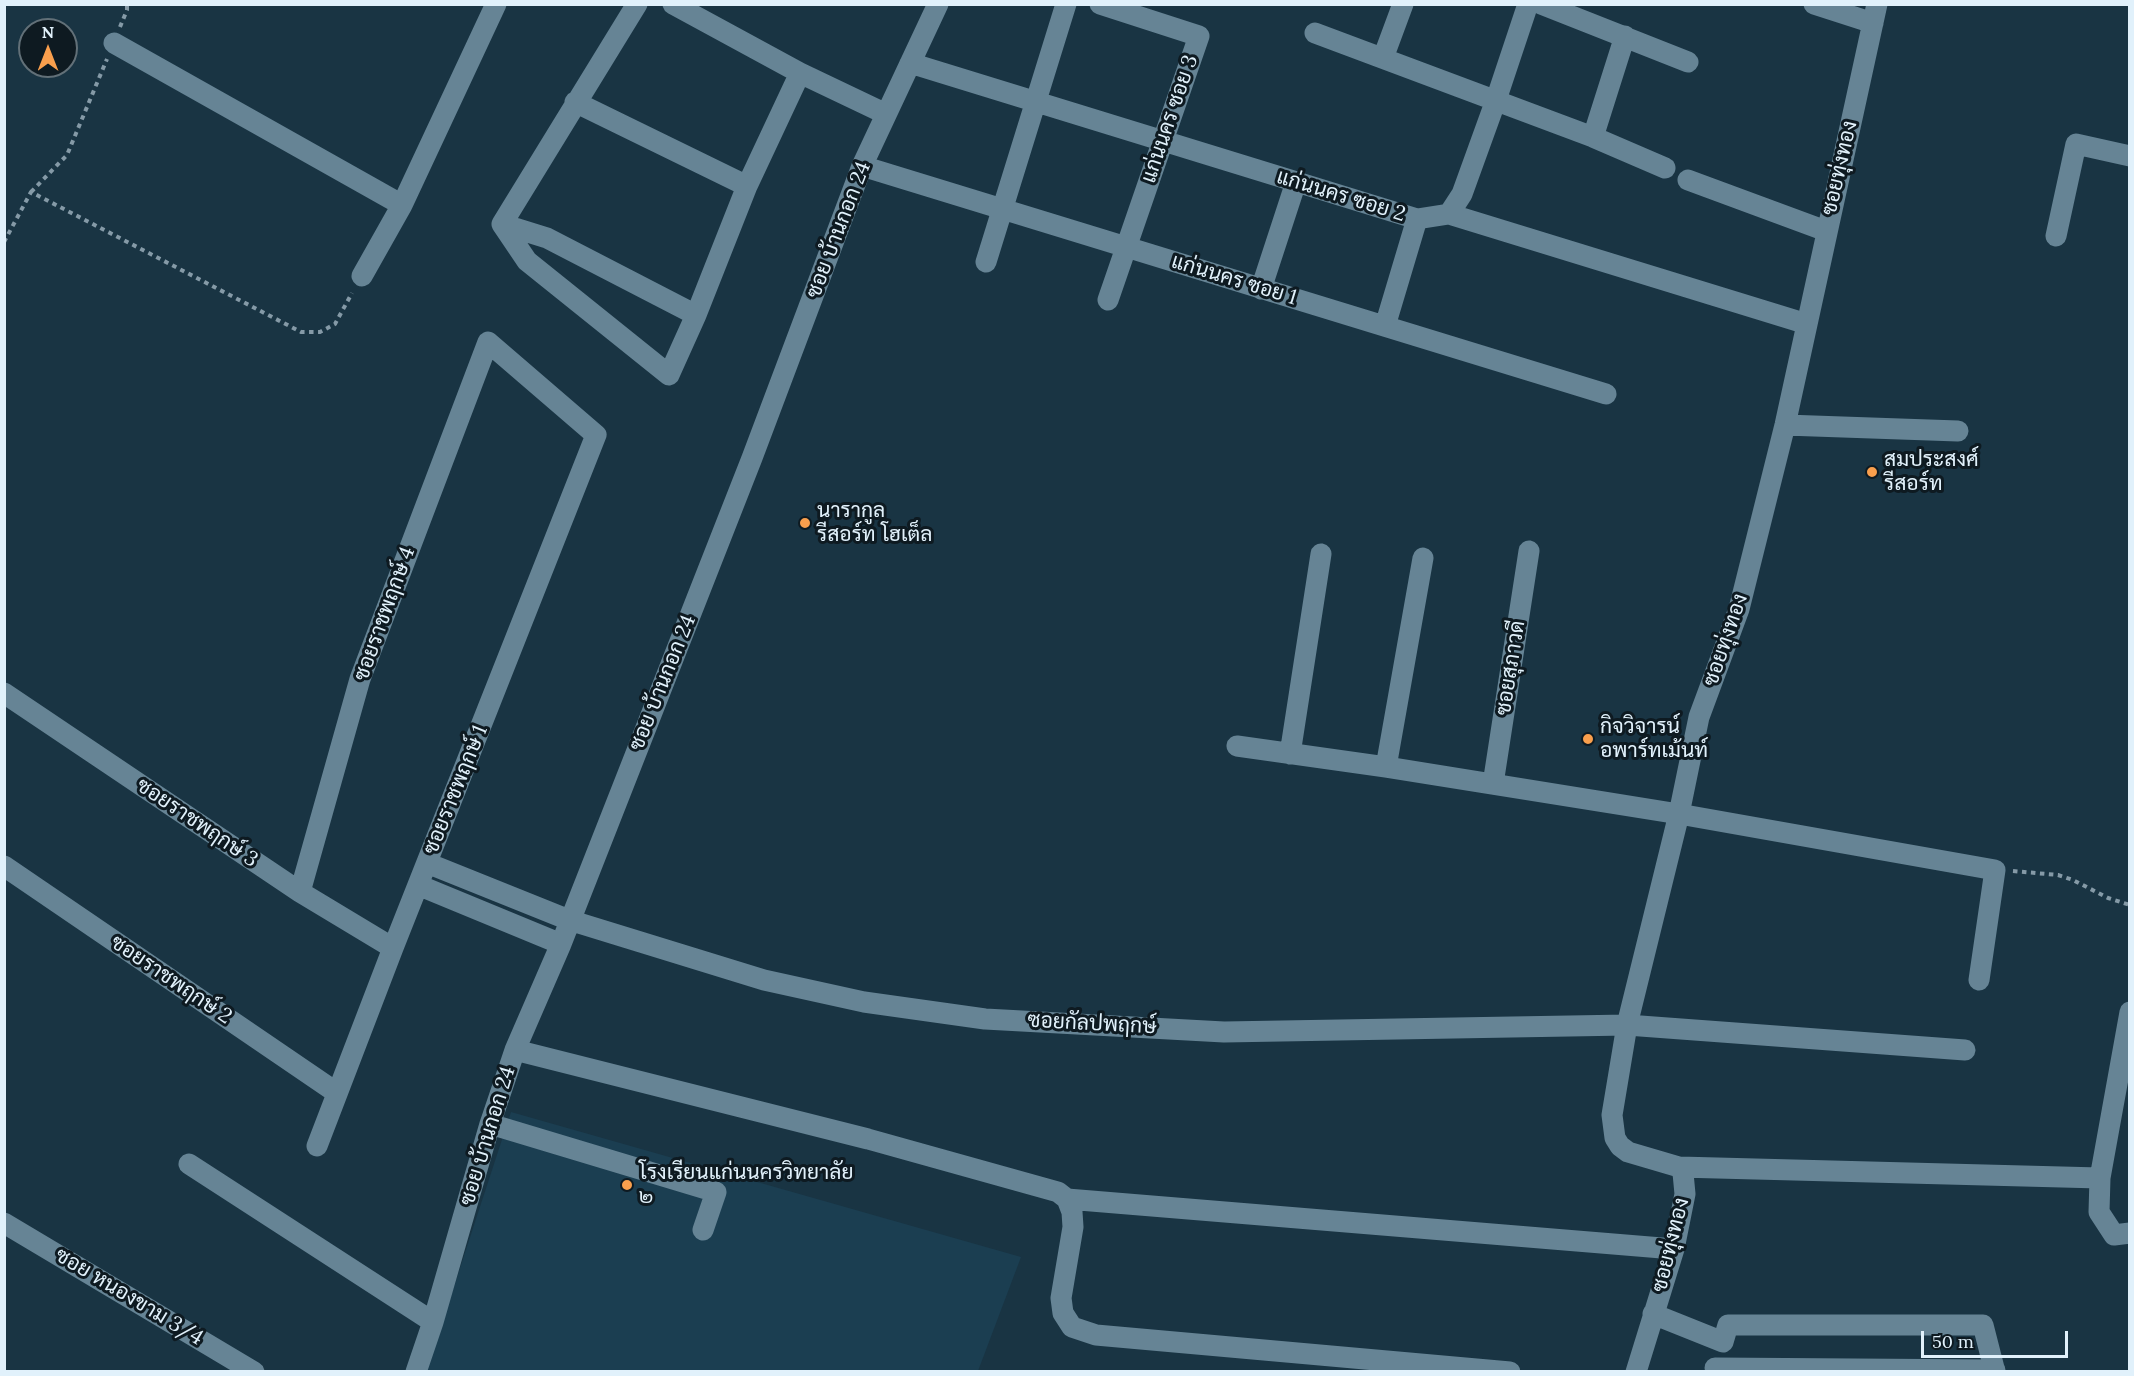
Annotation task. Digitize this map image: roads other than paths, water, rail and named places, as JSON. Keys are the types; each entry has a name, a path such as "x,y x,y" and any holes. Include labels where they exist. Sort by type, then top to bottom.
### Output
{"street":[{"path":"362,276 402,205 496,4"},
{"path":"502,224 575,102 638,4"},
{"path":"674,4 800,73 886,114"},
{"name":"ซอย บ้านกอก 24","path":"416,1371 433,1322 490,1124 515,1050 561,944 568,920 752,458 862,166 938,4"},
{"path":"986,262 1066,4"},
{"name":"แก่นนคร ซอย 3","path":"1100,4 1199,36 1108,300"},
{"path":"1383,58 1403,4"},
{"path":"1449,214 1462,194 1528,4"},
{"path":"1541,4 1688,62"},
{"path":"1814,4 1875,14"},
{"name":"ซอยทุ่งทอง","path":"1635,1371 1674,1249 1685,1194 1683,1173 1678,1167 1628,1152 1615,1138 1612,1115 1627,1025 1699,717 1739,609 1785,425 1875,14"},
{"path":"1314,33 1593,136 1665,168"},
{"path":"1593,136 1625,36"},
{"path":"114,43 402,205"},
{"name":"แก่นนคร ซอย 2","path":"910,63 1417,219 1449,214 1807,324"},
{"path":"502,224 527,261 669,375 696,315 747,186 800,73"},
{"path":"575,102 747,186"},
{"path":"2056,236 2076,144 2130,156"},
{"name":"แก่นนคร ซอย 1","path":"862,166 1606,394"},
{"path":"1688,180 1826,231"},
{"path":"1261,289 1296,182"},
{"path":"1385,326 1417,219"},
{"path":"502,224 547,238 696,315"},
{"name":"ซอยราชพฤกษ์ 4","path":"300,892 360,679 488,342 596,435"},
{"path":"1785,425 1958,431"},
{"name":"ซอยราชพฤกษ์ 1","path":"317,1146 596,435"},
{"name":"ซอยสุภาวดี","path":"1493,784 1529,551"},
{"path":"1290,754 1321,554"},
{"path":"1386,767 1423,558"},
{"name":"ซอยราชพฤกษ์ 3","path":"4,693 300,892 393,948"},
{"path":"1237,746 1386,767 1678,814 1995,870 1979,980"},
{"name":"ซอยกัลปพฤกษ์","path":"427,863 568,920 764,980 864,1002 985,1018 1224,1032 1627,1025 1965,1050"},
{"name":"ซอยราชพฤกษ์ 2","path":"4,866 338,1093"},
{"path":"418,885 561,944"},
{"path":"2130,1012 2126,1055 2100,1178 2099,1212 2114,1235 2130,1233"},
{"path":"515,1050 868,1139 1058,1192 1067,1198 1674,1249"},
{"path":"490,1124 716,1192 703,1230"},
{"path":"189,1164 433,1322"},
{"path":"1678,1167 2100,1178"},
{"path":"1067,1198 1072,1212 1073,1227 1060,1298 1063,1313 1071,1327 1096,1335 1510,1371"},
{"name":"ซอย หนองขาม 3/4","path":"4,1223 254,1371"},
{"path":"1653,1314 1723,1342"},
{"path":"1728,1325 1983,1325 1995,1371 1714,1370 1728,1325"}],"place":[{"name":"สมประสงศ์ รีสอร์ท","path":"1872,472"},
{"name":"นารากูล รีสอร์ท โฮเต็ล","path":"805,523"},
{"name":"กิจวิจารน์ อพาร์ทเม้นท์","path":"1588,739"},
{"name":"โรงเรียนแก่นนครวิทยาลัย ๒","path":"627,1185"}]}
